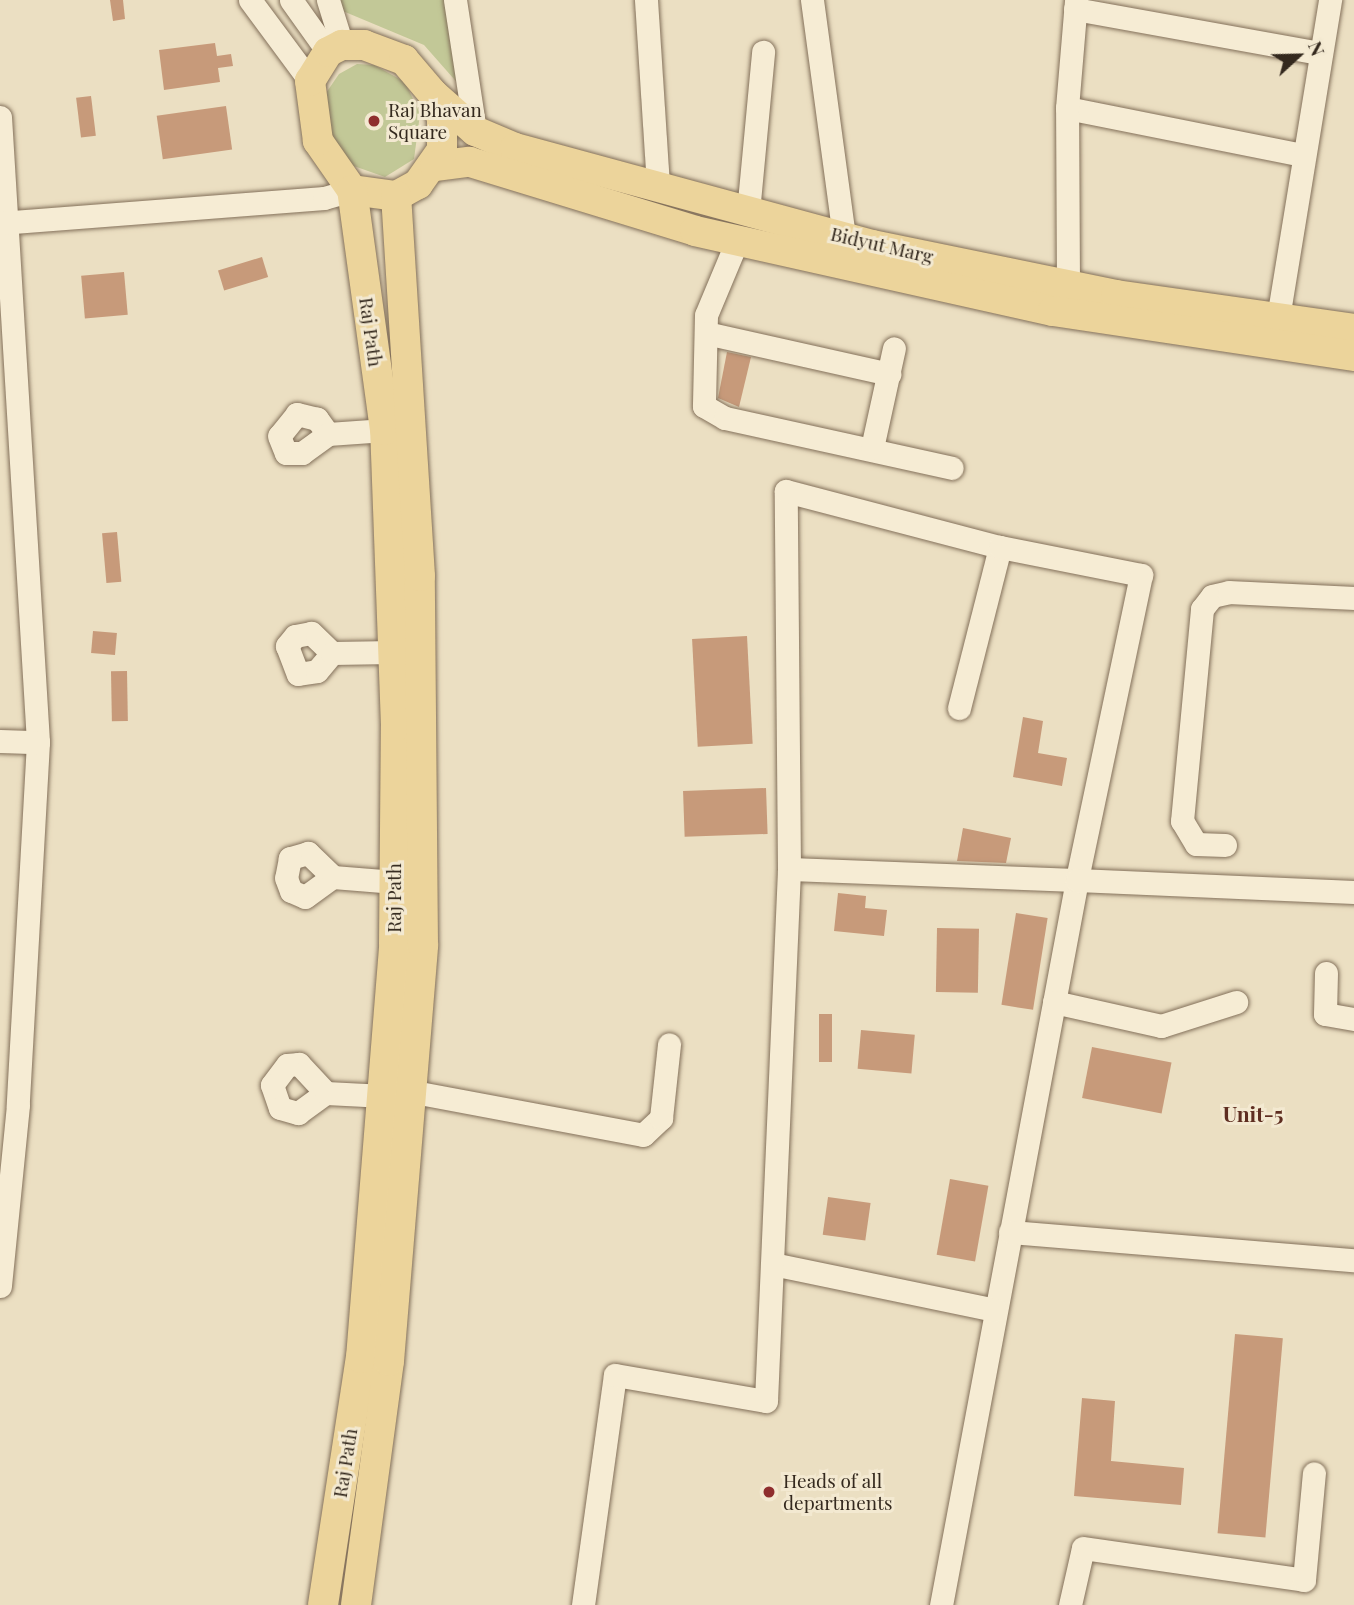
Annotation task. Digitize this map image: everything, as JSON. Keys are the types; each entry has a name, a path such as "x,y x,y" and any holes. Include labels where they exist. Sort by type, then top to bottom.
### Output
{"main road":[{"path":"365,45 404,60 433,94 442,119 435,166 396,195 352,190 328,164 309,102 310,81 335,49 365,45"},
{"name":"Bidyut Marg","path":"433,94 475,131 515,148 844,237 1068,285 1354,329"},
{"name":"Bidyut Marg","path":"435,166 470,162 737,241 1053,311 1354,356"},
{"name":"Raj Path","path":"323,1605 400,1094 395,882 394,652 384,430 352,190"},
{"name":"Raj Path","path":"356,1605 389,1362 400,1094 424,726 396,195"}],"street":[{"path":"250,0 310,81"},
{"path":"291,0 335,49"},
{"path":"328,0 335,49"},
{"path":"456,0 475,131"},
{"path":"646,0 657,188"},
{"path":"812,0 844,237"},
{"path":"1278,318 1302,155 1330,0"},
{"path":"1068,285 1066,108 1076,5 1320,53"},
{"path":"748,212 763,52"},
{"path":"1066,108 1302,155"},
{"path":"0,117 38,742 18,1105 0,1286"},
{"path":"324,198 328,164"},
{"path":"6,222 324,198 352,190"},
{"path":"737,241 710,302 702,400 712,412 952,468"},
{"path":"706,333 888,374"},
{"path":"872,448 894,348"},
{"path":"328,434 384,430"},
{"path":"583,1605 615,1375 766,1401 789,869 786,491 1000,547 1141,575 1077,880 941,1605"},
{"path":"959,708 1000,547"},
{"path":"1225,845 1196,844 1182,821 1202,609 1212,596 1229,592 1354,598"},
{"path":"332,653 394,652"},
{"path":"0,741 38,742"},
{"path":"789,869 1354,892"},
{"path":"333,877 395,882"},
{"path":"1326,973 1325,1014 1354,1019"},
{"path":"1054,1002 1161,1026 1236,1002"},
{"path":"326,1093 400,1094 643,1135 661,1118 669,1044"},
{"path":"1010,1232 1354,1260"},
{"path":"773,1264 995,1310"},
{"path":"1070,1605 1083,1548 1304,1580 1314,1473"}],"green space":[{"path":"336,0 447,0 461,87 424,45 338,9"},
{"name":"Raj Bhavan Square","path":"357,64 374,65 405,82 420,114 414,159 385,177 351,165 330,135 326,93 339,74"}],"building":[{"path":"110,0 123,0 125,19 113,21"},
{"path":"215,43 217,56 231,54 233,66 218,68 220,82 164,90 159,50"},
{"path":"91,96 96,136 81,138 76,98"},
{"path":"226,106 232,150 163,159 157,116"},
{"path":"262,257 268,277 224,291 218,270"},
{"path":"124,272 128,315 85,319 81,276"},
{"path":"727,352 751,357 739,407 718,398"},
{"path":"117,532 121,582 106,583 102,533"},
{"path":"93,631 117,633 115,655 91,653"},
{"path":"747,636 753,744 698,747 692,639"},
{"path":"111,671 127,671 128,721 112,721"},
{"path":"1023,717 1043,721 1038,753 1067,758 1062,786 1013,777"},
{"path":"766,788 768,834 685,837 683,791"},
{"path":"963,828 1011,838 1006,863 957,861"},
{"path":"838,893 866,896 865,908 887,910 884,936 834,931"},
{"path":"1016,913 1048,918 1033,1010 1001,1005"},
{"path":"937,928 979,929 978,993 936,992"},
{"path":"819,1014 832,1014 832,1062 819,1062"},
{"path":"861,1030 915,1035 911,1074 858,1069"},
{"path":"1092,1047 1172,1062 1162,1114 1082,1098"},
{"path":"950,1179 988,1186 975,1262 937,1255"},
{"path":"828,1197 871,1203 865,1241 823,1235"},
{"path":"1235,1334 1283,1338 1265,1537 1218,1533"},
{"path":"1082,1398 1115,1401 1111,1461 1184,1468 1181,1505 1074,1496"}],"place":[{"name":"Raj Bhavan Square","path":"374,121"},
{"name":"Heads of all departments","path":"769,1492"}],"district":[{"name":"Unit-5","path":"1253,1113"}]}
